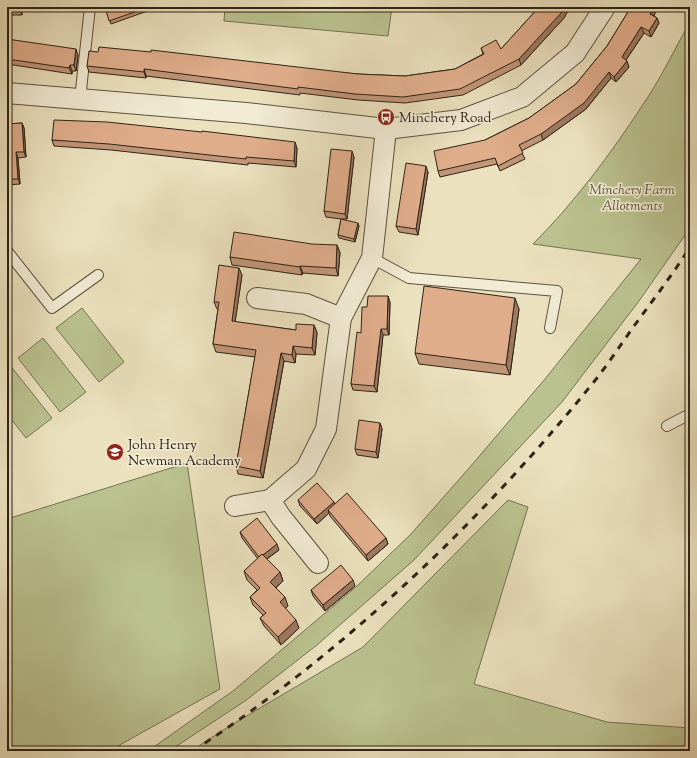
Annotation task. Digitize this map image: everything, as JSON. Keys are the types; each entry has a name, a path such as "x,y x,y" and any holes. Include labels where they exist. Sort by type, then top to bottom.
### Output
{"street":[{"path":"7,93 246,113 386,129 461,120 522,97 575,52 605,7"},
{"path":"235,506 270,500 306,469 326,429 341,318 372,258 386,129"},
{"path":"257,298 306,304 341,318"},
{"path":"270,500 281,517 318,563"}],"lane":[{"path":"80,98 90,7"},
{"path":"7,251 52,308 98,275"},
{"path":"372,258 409,278 557,291 550,328"},
{"path":"667,426 690,414"}],"green space":[{"path":"225,7 392,7 388,36 224,21"},
{"name":"Minchery Farm Allotments","path":"690,22 690,228 639,301 562,402 414,560 317,645 245,701 169,751 148,751 233,691 357,586 411,534 545,379 641,259 533,244 563,212 591,178 617,142 655,86"},
{"path":"82,308 124,362 99,382 56,328"},
{"path":"43,338 86,392 60,412 18,358"},
{"path":"9,364 52,418 26,438 7,414 7,366"},
{"path":"187,463 220,689 109,751 7,751 7,519"},
{"path":"508,500 528,507 474,684 607,722 690,728 690,751 191,751 228,727 363,647"}],"building":[{"path":"105,7 149,7 109,21"},
{"path":"539,7 565,7 519,59 460,89 403,97 355,94 298,87 298,89 144,69 144,72 87,66 89,51 98,52 99,47 151,52 151,50 358,74 405,76 455,69 484,54 481,48 496,40 501,49"},
{"path":"631,7 653,7 650,14 657,18 649,31 641,27 622,57 627,61 614,77 609,72 584,103 541,134 519,145 523,153 498,166 495,158 438,171 434,151 485,140 529,118 576,84 607,46"},
{"path":"7,39 76,49 74,65 70,65 69,68 7,59"},
{"path":"54,120 107,122 295,142 294,161 246,157 246,159 109,144 52,140"},
{"path":"22,123 24,152 16,152 18,179 7,179 7,124"},
{"path":"331,149 352,151 345,214 324,211"},
{"path":"406,163 426,166 416,229 396,226"},
{"path":"341,219 358,223 354,239 338,235"},
{"path":"234,232 312,244 337,245 336,268 300,267 230,257"},
{"path":"219,265 239,268 232,321 296,330 296,324 314,325 312,348 293,346 292,355 281,353 260,471 236,466 256,350 213,344 219,302 214,302"},
{"path":"424,286 515,298 506,365 415,353"},
{"path":"368,296 388,296 387,329 381,329 374,386 351,384 357,332 361,333 362,307 367,307"},
{"path":"359,420 380,423 376,452 355,449"},
{"path":"317,483 334,502 314,519 298,500"},
{"path":"347,493 386,538 366,555 328,510"},
{"path":"257,518 277,544 259,557 240,532"},
{"path":"262,554 280,572 270,582 285,597 280,602 296,620 278,637 260,618 266,613 250,597 260,588 244,571"},
{"path":"341,565 353,580 323,605 311,590"}],"railway":[{"path":"193,751 250,712 305,670 410,580 459,532 553,431 597,378 690,247"}],"place":[{"name":"Minchery Road","path":"386,117"},
{"name":"John Henry Newman Academy","path":"115,452"}]}
